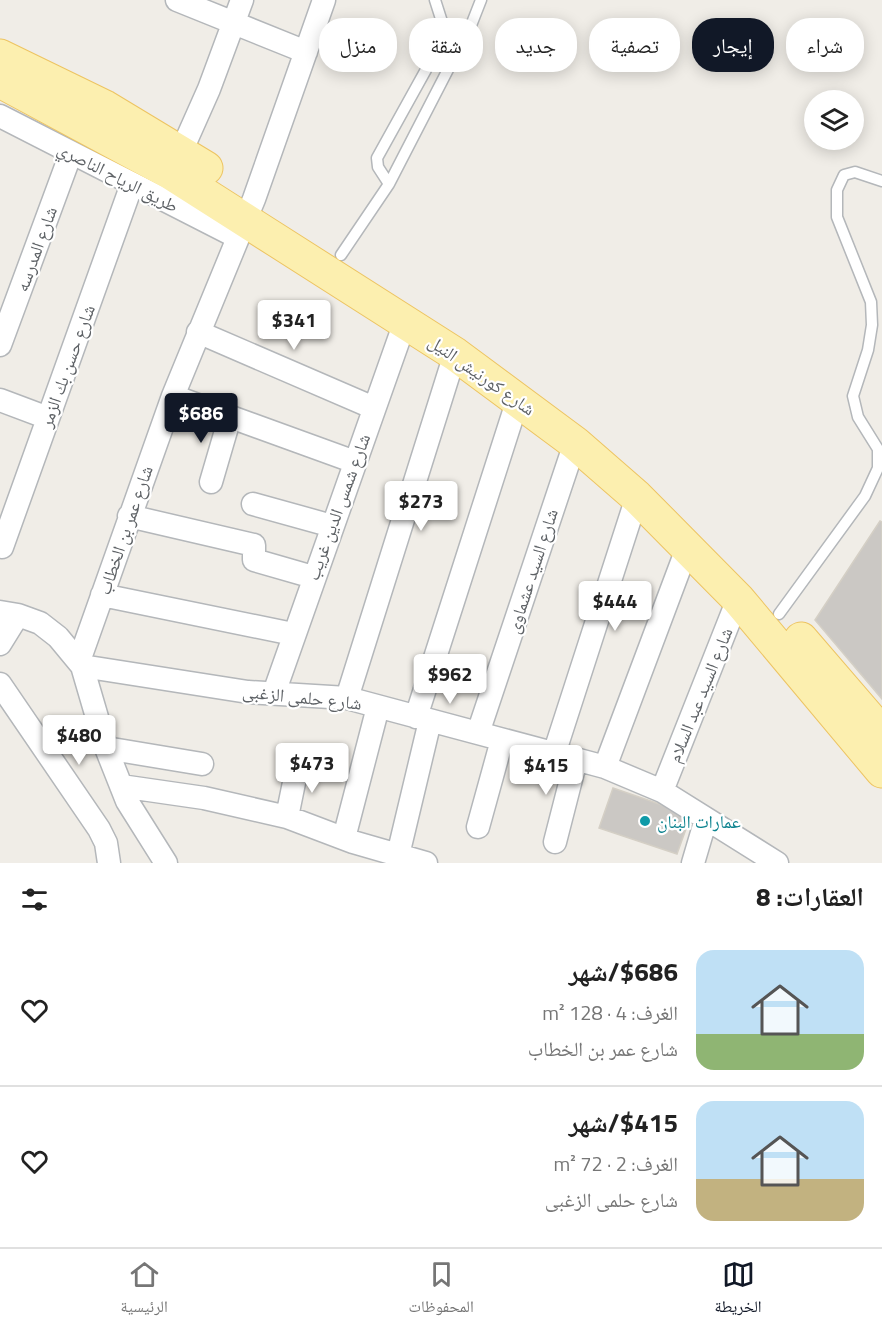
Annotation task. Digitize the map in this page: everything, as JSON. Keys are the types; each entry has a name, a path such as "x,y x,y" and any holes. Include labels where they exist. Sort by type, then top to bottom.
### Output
{"main road":[{"name":"شارع كورنيش النيل","path":"0,56 105,106 181,152 245,219 341,255 490,353 578,419 686,516 779,614 882,733"},
{"name":"شارع كورنيش النيل","path":"0,81 137,153 245,219 455,354 575,443 637,497 738,599 882,771"}],"street":[{"path":"177,0 306,52"},
{"path":"181,152 209,89 242,0"},
{"name":"شارع عمر بن الخطاب","path":"81,664 102,595 172,396 245,219 324,0"},
{"name":"طريق الرياح الناصري","path":"0,116 132,184 245,219"},
{"name":"شارع المدرسه","path":"0,345 71,153"},
{"name":"شارع حسن بك الزمر","path":"2,548 132,184"},
{"name":"شارع شمس الدين غريب","path":"274,693 313,577 405,322"},
{"path":"198,332 374,408"},
{"path":"347,698 455,354"},
{"path":"172,396 355,462"},
{"path":"398,855 423,719 518,399"},
{"path":"0,400 48,418"},
{"path":"211,482 230,417"},
{"name":"شارع السيد عشماوى","path":"478,733 575,443"},
{"path":"555,754 637,497"},
{"path":"253,504 332,525"},
{"path":"129,516 254,545 254,560 313,577"},
{"path":"605,767 688,546"},
{"path":"102,595 293,634"},
{"name":"شارع السيد عبد السلام","path":"662,791 738,599"},
{"path":"0,644 9,613 40,623 58,636 81,664 106,748 127,801 166,863"},
{"name":"شارع حلمى الزغبى","path":"81,664 248,692 347,698 605,767 662,791 777,863"},
{"path":"0,686 99,829 106,843 110,863"},
{"path":"344,838 378,707"},
{"path":"478,827 502,740"},
{"path":"106,748 202,764"},
{"path":"555,842 576,760"},
{"path":"287,817 298,763"},
{"path":"121,786 204,798 287,817 344,838 426,863"},
{"path":"693,863 706,819"}],"lane":[{"path":"389,184 378,167 377,158 443,39 443,26 435,0"},
{"path":"341,255 389,184 472,23 481,0"},
{"path":"779,614 865,496 878,468 878,449 858,417 853,396 868,350 872,325 871,302 837,217 837,189 844,175 855,172 882,181"}],"building":[{"path":"880,521 882,522 882,699 815,620"},
{"name":"عمارات البنان","path":"613,788 691,815 677,854 599,828"}],"place":[{"name":"عمارات البنان","path":"645,821"}]}
